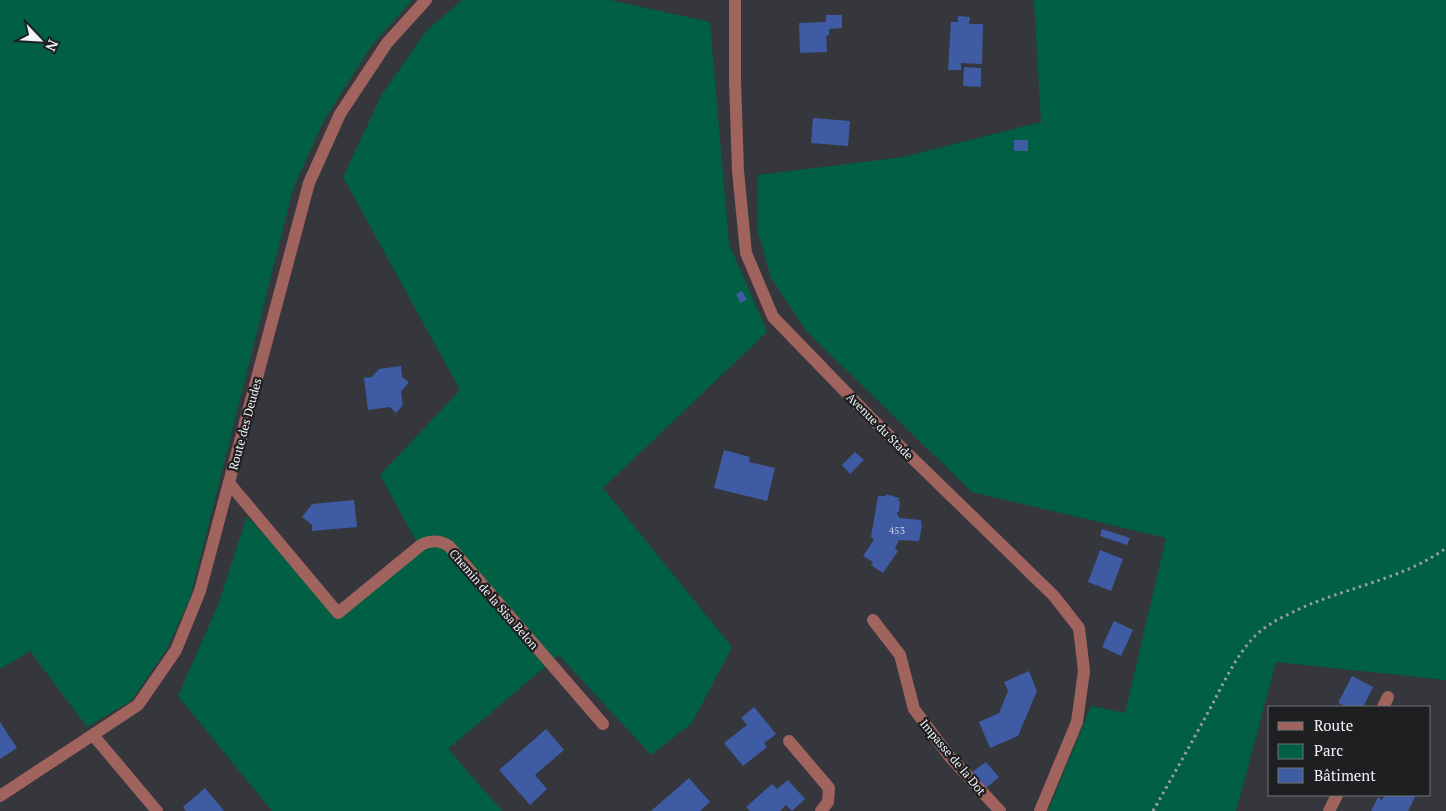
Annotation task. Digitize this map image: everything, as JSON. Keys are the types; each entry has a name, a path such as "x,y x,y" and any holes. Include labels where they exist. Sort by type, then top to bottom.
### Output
{"street":[{"name":"Route des Deudes","path":"0,796 138,705 176,650 200,591 309,183 340,114 387,43 426,0"},
{"name":"Avenue du Stade","path":"735,0 738,171 746,253 773,317 868,415 1054,596 1079,628 1084,671 1077,722 1040,811"},
{"name":"Chemin de la Sisa Belon","path":"229,482 338,613 421,545 437,541 449,546 603,724"},
{"name":"Impasse de la Dot","path":"873,620 900,655 914,709 950,757 1000,811"},
{"path":"93,735 157,811"},
{"path":"789,741 829,788 828,802 820,811"},
{"path":"1329,811 1336,796"}],"path":[{"path":"1153,811 1232,668 1253,638 1267,626 1290,613 1347,590 1408,570 1446,548"}],"green space":[{"path":"0,0 412,0 372,45 324,120 293,189 190,598 167,649 131,701 87,727 30,651 0,669"},
{"path":"462,0 610,0 710,22 729,244 767,332 603,488 732,647 692,723 651,755 559,655 448,749 502,811 272,811 178,696 218,605 247,516 333,611 417,543 380,475 460,390 343,177 381,96 426,31"},
{"path":"1034,0 1446,0 1446,680 1276,662 1236,811 1048,811 1091,706 1125,713 1166,538 972,492 807,332 771,278 757,229 758,175 903,157 1041,122"}],"building":[{"path":"826,15 842,15 842,28 829,29 829,35 826,36 827,52 800,53 799,23 826,22"},
{"path":"958,16 970,17 969,24 983,24 982,64 961,63 961,70 948,70 951,22 958,22"},
{"path":"964,67 981,68 981,87 963,86"},
{"path":"813,118 850,121 848,146 811,143"},
{"path":"1014,140 1028,140 1028,151 1014,151"},
{"path":"742,291 747,300 740,303 736,294"},
{"path":"401,366 402,377 409,382 401,392 403,405 396,413 390,407 368,410 364,378 372,377 379,369"},
{"path":"724,450 750,457 749,462 775,468 767,501 714,488"},
{"path":"855,452 864,460 850,474 842,465"},
{"path":"886,494 899,498 899,512 897,514 900,518 921,520 922,525 919,541 899,540 895,548 898,551 883,573 871,565 873,562 863,556 874,540 871,537 878,496 886,496"},
{"path":"354,500 357,527 312,531 312,525 302,517 312,504"},
{"path":"1102,529 1130,538 1127,545 1100,536"},
{"path":"1100,550 1123,559 1111,591 1088,582"},
{"path":"1114,621 1133,630 1121,656 1102,647"},
{"path":"1029,671 1037,691 1018,736 990,748 979,722 999,713 1008,691 1004,682"},
{"path":"1352,676 1373,687 1364,706 1345,706 1338,703"},
{"path":"754,707 776,734 764,743 767,747 743,766 724,743 747,725 741,718"},
{"path":"0,722 17,748 0,759"},
{"path":"546,729 564,750 535,775 547,789 530,805 499,770"},
{"path":"986,762 999,777 986,788 972,772"},
{"path":"689,778 710,802 700,811 651,811"},
{"path":"788,780 805,799 792,811 786,805 780,811 750,811 746,807 772,784 777,789"},
{"path":"205,788 224,811 186,811 183,807"},
{"path":"1384,796 1416,796 1408,811 1371,811 1378,797 1382,800"}]}
